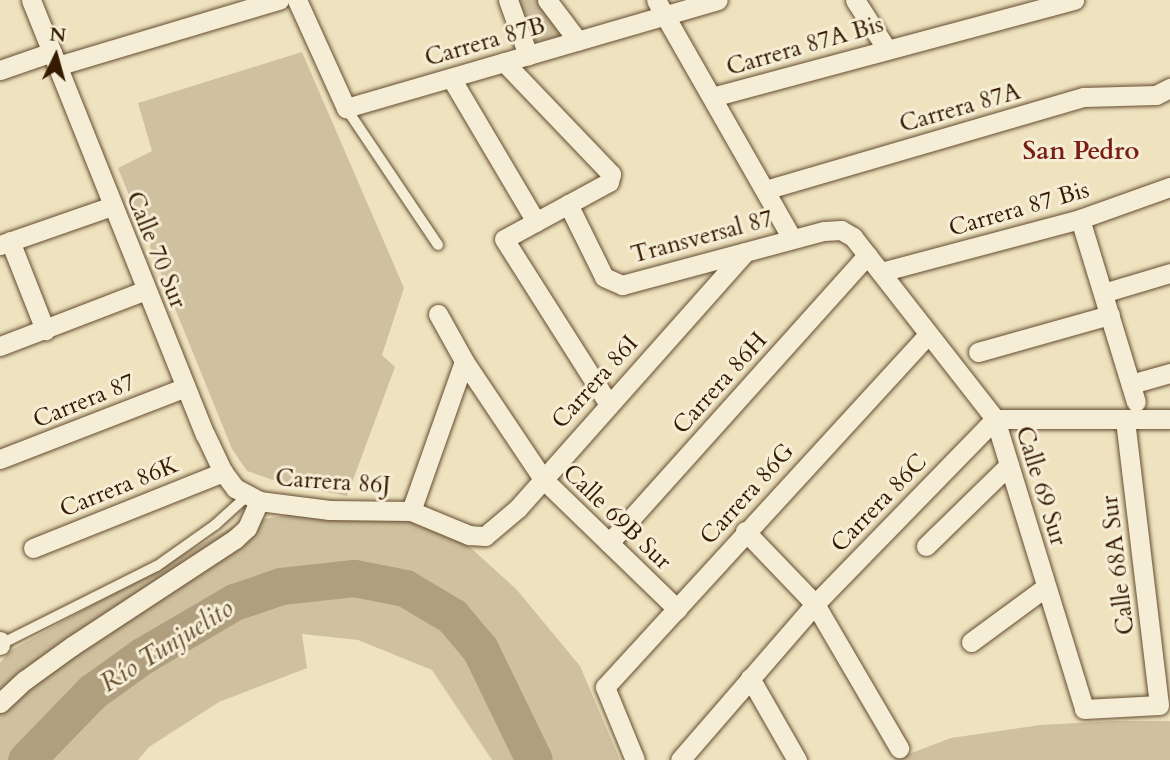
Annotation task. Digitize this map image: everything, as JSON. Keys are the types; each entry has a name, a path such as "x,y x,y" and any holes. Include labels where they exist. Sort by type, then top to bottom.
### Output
{"street":[{"name":"Calle 70 Sur","path":"31,0 146,290 223,472 235,488 253,498"},
{"path":"0,70 55,59 279,0"},
{"path":"297,0 346,108"},
{"path":"508,0 528,55"},
{"path":"547,0 578,41"},
{"name":"Carrera 87B","path":"346,108 578,41 661,8 718,0"},
{"path":"855,0 886,48"},
{"name":"Carrera 87A Bis","path":"712,97 886,48 1073,0"},
{"path":"661,8 792,238"},
{"path":"504,62 607,167 609,182 504,239 608,403"},
{"path":"451,78 536,222"},
{"name":"Carrera 87A","path":"765,190 1084,97 1156,95 1170,88"},
{"name":"Carrera 87 Bis","path":"881,272 1080,219 1170,187"},
{"name":"Transversal 87","path":"568,204 604,277 610,282 622,285 792,238 841,230 853,237"},
{"path":"45,330 5,243 112,206"},
{"path":"1080,219 1134,393 1170,373"},
{"name":"Calle 69 Sur","path":"853,237 995,419 1084,709"},
{"name":"Carrera 86I","path":"411,511 475,536 485,536 494,531 746,251"},
{"name":"Carrera 86H","path":"609,543 867,255"},
{"path":"1103,293 1170,273"},
{"path":"0,346 146,290"},
{"name":"Calle 69B Sur","path":"438,314 464,361 543,479 677,609"},
{"path":"978,352 1110,315"},
{"name":"Carrera 86G","path":"635,760 605,687 927,335"},
{"name":"Carrera 86J","path":"0,703 25,680 72,646 235,539 247,528 253,498 329,510 411,511 464,361"},
{"name":"Carrera 87","path":"0,459 186,387"},
{"path":"995,419 1170,419"},
{"name":"Carrera 86C","path":"685,758 815,604 995,419"},
{"name":"Calle 68A Sur","path":"1084,709 1159,705 1125,419"},
{"path":"926,546 1009,465"},
{"name":"Carrera 86K","path":"33,548 223,472"},
{"path":"745,531 815,604 899,748"},
{"path":"971,642 1046,587"},
{"path":"750,678 797,760"}],"lane":[{"path":"346,108 438,245"},
{"path":"0,644 157,566 253,498"}],"shaded area":[{"path":"517,0 540,0 566,35 535,42"},
{"path":"302,52 404,288 382,355 395,367 347,496 279,482 247,471 232,449 118,168 152,151 138,103"},
{"path":"294,514 406,519 460,538 517,590 580,666 620,760 492,760 432,670 358,640 302,634 307,668 219,702 149,747 138,760 0,760 0,663 10,651 239,523"},
{"path":"1170,721 1170,760 893,760 951,738 1040,725"}],"waterway":[{"name":"Río Tunjuelito","path":"26,760 92,692 142,656 234,602 281,586 354,578 405,588 452,616 480,649 534,760"}],"district":[{"name":"San Pedro","path":"1081,151"}]}
